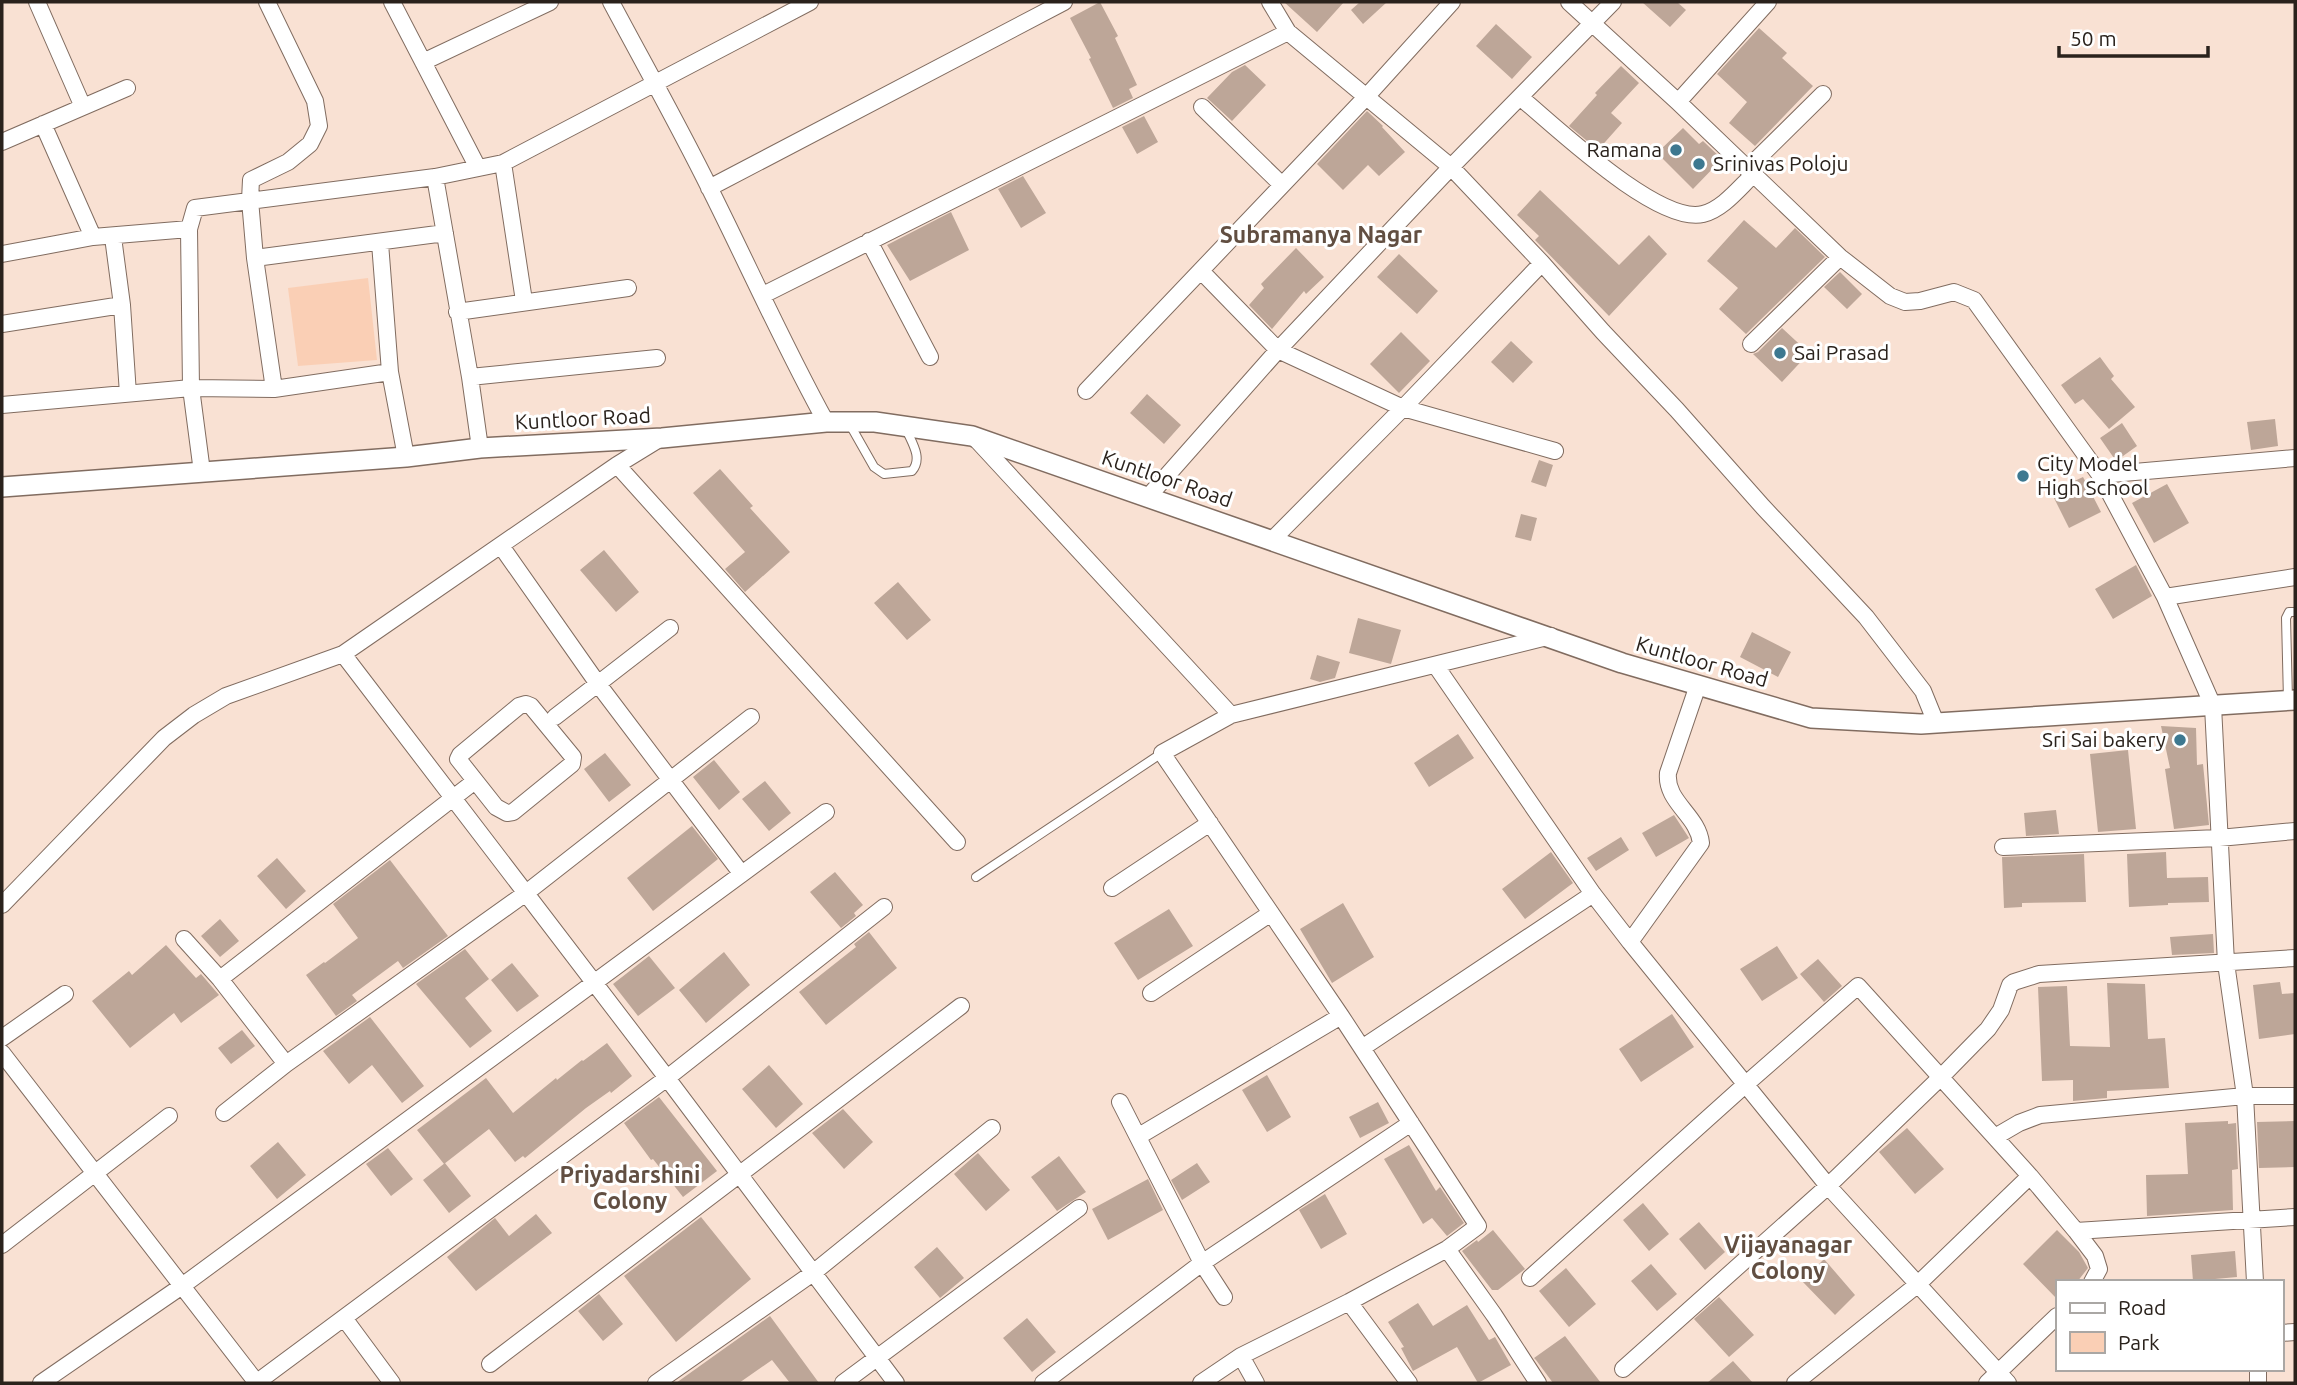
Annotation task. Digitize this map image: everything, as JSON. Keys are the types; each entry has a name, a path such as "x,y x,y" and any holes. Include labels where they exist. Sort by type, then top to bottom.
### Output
{"street":[{"path":"37,2 83,107"},
{"path":"267,2 315,101 319,127 310,145 288,162 251,180 255,258 274,389"},
{"path":"392,2 478,168"},
{"path":"423,62 550,2"},
{"path":"611,2 709,188 763,295 790,356 826,422"},
{"path":"202,472 191,388 189,229 195,208 435,177 503,163 810,2"},
{"path":"709,188 1064,2"},
{"path":"1270,2 1288,32 1451,167 1542,263 1602,332 1866,617 1923,691 1936,723"},
{"path":"1086,391 1452,2"},
{"path":"1569,2 1840,257 1890,296 1905,302 1954,292 1974,300 2100,475 2165,597 2213,706 2226,963 2245,1096 2255,1280"},
{"path":"1148,496 1278,350 1451,167 1613,2"},
{"path":"1678,102 1768,2"},
{"path":"763,295 1288,32"},
{"path":"2,142 127,88"},
{"path":"1521,97 1620,180 1660,205 1683,213 1700,215 1717,208 1823,94"},
{"path":"1202,107 1282,185"},
{"path":"43,124 93,237"},
{"path":"503,163 524,302"},
{"path":"435,177 480,448"},
{"path":"2,254 93,237 189,229"},
{"path":"255,258 445,233"},
{"path":"113,237 122,305 128,394"},
{"path":"869,242 930,357"},
{"path":"380,243 390,372 406,457"},
{"path":"1751,344 1840,257"},
{"path":"1272,539 1542,263"},
{"path":"1200,271 1278,350 1403,408 1555,451"},
{"path":"457,312 628,288"},
{"path":"2,324 122,305"},
{"path":"470,377 657,359"},
{"path":"2,405 191,388 274,389 390,372"},
{"name":"Kuntloor Road","path":"2,487 406,457 480,448 662,438 826,422 876,422 972,436 1622,663 1811,718 1936,723 2292,700"},
{"path":"972,436 1231,715"},
{"path":"2,905 164,738 194,715 226,696 343,654 617,465 662,438"},
{"path":"2100,475 2295,458"},
{"path":"617,465 957,842"},
{"path":"501,546 598,684 741,873"},
{"path":"2165,597 2295,577"},
{"path":"555,717 670,628"},
{"path":"1201,1383 1241,1356 1447,1249 1478,1226 1341,1016 1162,753 1231,715 1551,636"},
{"path":"343,654 896,1383"},
{"path":"1436,666 1593,894 1630,942 1828,1186 2004,1378"},
{"path":"1630,942 1701,843 1697,825 1672,795 1667,783 1698,685"},
{"path":"526,704 531,706 573,757 568,770 513,812 507,813 496,807 475,781 458,759 460,755 519,706 526,704"},
{"path":"224,1113 286,1064 526,893 751,717"},
{"path":"220,979 475,781"},
{"path":"41,1383 182,1286 826,811"},
{"path":"1112,888 1210,823"},
{"path":"2003,847 2219,838 2295,831"},
{"path":"1362,1048 1593,894"},
{"path":"2,1053 257,1383 667,1078 884,907"},
{"path":"1151,993 1271,913"},
{"path":"184,939 220,979 286,1064"},
{"path":"1623,1369 1828,1186 1941,1077 1988,1028 2001,1010 2007,989 2014,982 2039,974 2295,958"},
{"path":"1530,1278 1858,986 2030,1176 2076,1231 2095,1256 2099,1269 2093,1280"},
{"path":"2,1038 65,994"},
{"path":"489,1364 961,1006"},
{"path":"1139,1136 1341,1016"},
{"path":"1995,1137 2040,1115 2245,1096 2295,1096"},
{"path":"1119,1102 1139,1136 1202,1263 1224,1297"},
{"path":"2,1245 169,1116"},
{"path":"1043,1383 1202,1263 1411,1123"},
{"path":"656,1383 813,1273 992,1128"},
{"path":"1795,1383 1917,1285 2030,1176"},
{"path":"843,1383 1079,1208"},
{"path":"2076,1231 2295,1217"},
{"path":"1447,1249 1538,1383"},
{"path":"1349,1302 1409,1383"},
{"path":"1987,1383 2004,1378 2056,1317"},
{"path":"344,1318 392,1383"},
{"path":"1241,1356 1256,1383"}],"lane":[{"path":"848,422 874,467 884,474 912,471 917,466 918,459 905,426"},
{"path":"2292,700 2286,618 2289,612 2295,612"},
{"path":"976,877 1162,753"}],"green space":[{"path":"368,278 377,360 298,366 288,288"}],"building":[{"path":"1100,2 1118,36 1115,38 1137,85 1129,89 1133,98 1113,108 1070,18"},
{"path":"1284,2 1344,2 1317,32"},
{"path":"1360,2 1387,2 1363,24 1351,10"},
{"path":"1642,2 1677,2 1686,10 1670,27"},
{"path":"1496,24 1532,57 1512,79 1476,46"},
{"path":"1759,28 1787,53 1782,58 1813,86 1755,146 1729,123 1747,102 1717,74"},
{"path":"1245,65 1266,85 1232,121 1207,98 1232,72"},
{"path":"1621,66 1639,83 1611,113 1622,123 1598,150 1569,126"},
{"path":"1367,111 1405,152 1379,176 1368,165 1343,190 1317,164"},
{"path":"1144,116 1158,142 1137,154 1122,127"},
{"path":"1683,128 1699,144 1703,141 1722,159 1693,189 1657,153"},
{"path":"1023,176 1046,213 1021,228 998,189"},
{"path":"1540,190 1619,265 1649,235 1667,254 1609,316 1535,240 1539,236 1517,215"},
{"path":"951,212 969,250 910,281 887,245"},
{"path":"1744,220 1776,248 1795,228 1825,257 1746,334 1719,309 1738,288 1707,261"},
{"path":"1296,248 1324,277 1306,294 1304,291 1272,329 1249,305 1264,288 1261,284"},
{"path":"1399,254 1438,291 1417,314 1377,277"},
{"path":"1840,272 1862,294 1847,309 1824,287"},
{"name":"Sai Prasad","path":"1782,328 1809,353 1782,382 1753,354"},
{"path":"1401,332 1430,361 1399,393 1370,364"},
{"path":"1511,341 1533,362 1513,383 1491,362"},
{"path":"2100,357 2114,376 2111,379 2135,407 2109,429 2083,399 2075,404 2061,385"},
{"path":"1147,394 1181,425 1164,444 1130,413"},
{"path":"2275,419 2278,446 2251,450 2247,422"},
{"path":"2122,423 2137,446 2116,461 2100,438"},
{"path":"1539,460 1553,465 1546,487 1531,482"},
{"path":"720,469 753,506 750,508 790,552 745,592 725,569 745,552 693,493"},
{"path":"2083,477 2101,512 2069,528 2051,492"},
{"path":"2167,484 2189,523 2154,543 2132,503"},
{"path":"1521,514 1537,518 1531,541 1515,537"},
{"path":"604,550 639,592 616,612 580,570"},
{"path":"2136,565 2152,596 2113,619 2095,589"},
{"path":"898,582 931,620 907,640 874,603"},
{"path":"1358,618 1401,630 1391,664 1349,653"},
{"path":"1752,632 1791,652 1778,677 1740,657"},
{"path":"1317,655 1340,662 1335,678 1320,682 1310,679"},
{"path":"2161,726 2196,728 2197,765 2203,764 2209,825 2174,829 2165,769 2170,768"},
{"path":"1458,734 1474,758 1429,787 1414,763"},
{"path":"2128,750 2136,829 2098,832 2090,754"},
{"path":"605,753 631,785 609,802 584,769"},
{"path":"714,760 740,792 719,810 693,777"},
{"path":"765,781 791,813 769,831 742,799"},
{"path":"2056,810 2059,834 2026,836 2024,813"},
{"path":"1674,815 1689,838 1656,857 1642,833"},
{"path":"692,826 718,859 653,911 627,878"},
{"path":"1621,837 1629,850 1596,871 1587,858"},
{"path":"1551,852 1573,883 1525,919 1502,889"},
{"path":"2166,852 2167,878 2208,877 2209,902 2129,907 2127,854"},
{"path":"2084,854 2086,902 2022,903 2022,907 2004,908 2002,857"},
{"path":"277,858 306,891 286,909 257,876"},
{"path":"390,860 448,936 403,968 398,961 352,995 357,1001 336,1016 306,975 358,938 333,904"},
{"path":"835,872 863,905 854,913 856,916 841,928 810,892"},
{"path":"1343,903 1374,957 1332,983 1300,929"},
{"path":"1169,909 1193,946 1138,980 1114,943"},
{"path":"220,919 239,941 220,957 201,936"},
{"path":"869,932 897,968 826,1025 799,992 856,947 854,944"},
{"path":"2213,934 2214,953 2172,955 2170,937"},
{"path":"166,945 196,978 201,974 219,995 181,1023 174,1013 130,1048 92,1001 129,971 132,975"},
{"path":"1777,946 1798,978 1762,1001 1740,969"},
{"path":"465,949 489,979 465,998 492,1031 470,1048 416,984"},
{"path":"724,952 750,985 706,1023 679,990"},
{"path":"649,956 675,988 638,1016 613,984"},
{"path":"1818,959 1842,986 1824,1002 1800,974"},
{"path":"512,963 539,996 517,1012 491,980"},
{"path":"2280,982 2282,994 2295,993 2295,1034 2259,1039 2253,985"},
{"path":"2107,983 2145,984 2148,1039 2165,1038 2169,1088 2107,1091 2107,1098 2073,1101 2073,1080 2042,1081 2038,987 2067,986 2070,1046 2110,1047"},
{"path":"1672,1014 1694,1047 1641,1082 1619,1049"},
{"path":"370,1017 424,1086 402,1103 372,1065 349,1084 323,1051"},
{"path":"242,1030 255,1046 231,1064 218,1048"},
{"path":"607,1043 632,1076 586,1108 525,1158 523,1156 515,1162 489,1129 444,1164 417,1130 486,1078 513,1113 556,1078 557,1080"},
{"path":"769,1065 803,1104 776,1128 742,1089"},
{"path":"1267,1075 1291,1117 1267,1132 1242,1090"},
{"path":"659,1097 717,1171 683,1197 624,1123"},
{"path":"1378,1102 1389,1123 1360,1138 1349,1117"},
{"path":"843,1109 873,1142 844,1169 812,1133"},
{"path":"2228,1121 2228,1124 2236,1123 2238,1169 2232,1170 2233,1210 2147,1216 2146,1175 2188,1174 2185,1123"},
{"path":"2295,1121 2295,1167 2259,1168 2257,1122"},
{"path":"1907,1128 1944,1169 1915,1194 1879,1152"},
{"path":"278,1142 306,1175 277,1199 250,1166"},
{"path":"1409,1145 1436,1191 1440,1187 1464,1223 1447,1236 1432,1218 1423,1224 1384,1159"},
{"path":"388,1148 413,1179 391,1196 366,1164"},
{"path":"978,1153 1010,1190 986,1211 954,1174"},
{"path":"1059,1156 1086,1192 1057,1211 1031,1177"},
{"path":"445,1163 471,1196 449,1213 423,1180"},
{"path":"1197,1163 1210,1182 1182,1200 1171,1180"},
{"path":"1148,1179 1163,1210 1108,1240 1092,1209"},
{"path":"1325,1194 1347,1234 1321,1249 1299,1210"},
{"path":"1643,1203 1669,1234 1649,1251 1623,1220"},
{"path":"536,1214 552,1233 476,1291 447,1257 495,1218 509,1236"},
{"path":"701,1217 751,1279 676,1342 624,1276"},
{"path":"1699,1222 1725,1252 1705,1270 1679,1239"},
{"path":"1493,1230 1525,1269 1498,1290 1492,1290 1462,1251"},
{"path":"2057,1230 2079,1252 2088,1268 2079,1280 2056,1280 2056,1298 2023,1264"},
{"path":"937,1247 964,1278 940,1298 914,1267"},
{"path":"2235,1251 2237,1277 2193,1280 2191,1255"},
{"path":"1824,1259 1855,1295 1835,1315 1802,1281"},
{"path":"1651,1264 1677,1294 1657,1311 1631,1281"},
{"path":"1566,1268 1596,1304 1569,1327 1539,1291"},
{"path":"599,1294 623,1324 603,1341 578,1311"},
{"path":"1719,1297 1754,1335 1729,1357 1694,1319"},
{"path":"1418,1303 1433,1326 1467,1305 1489,1340 1495,1337 1511,1365 1478,1383 1457,1347 1413,1371 1401,1348 1404,1347 1388,1322"},
{"path":"770,1316 819,1383 790,1383 772,1360 739,1383 676,1383"},
{"path":"1027,1318 1056,1352 1032,1372 1003,1338"},
{"path":"1565,1336 1601,1383 1553,1383 1534,1358"},
{"path":"1733,1361 1753,1383 1707,1383"}],"place":[{"name":"Ramana","path":"1676,150"},
{"name":"Srinivas Poloju","path":"1699,164"},
{"name":"Sai Prasad","path":"1780,353"},
{"name":"City Model High School","path":"2023,476"},
{"name":"Sri Sai bakery","path":"2180,740"}],"district":[{"name":"Subramanya Nagar","path":"1321,235"},
{"name":"Priyadarshini Colony","path":"630,1188"},
{"name":"Vijayanagar Colony","path":"1788,1258"}]}
